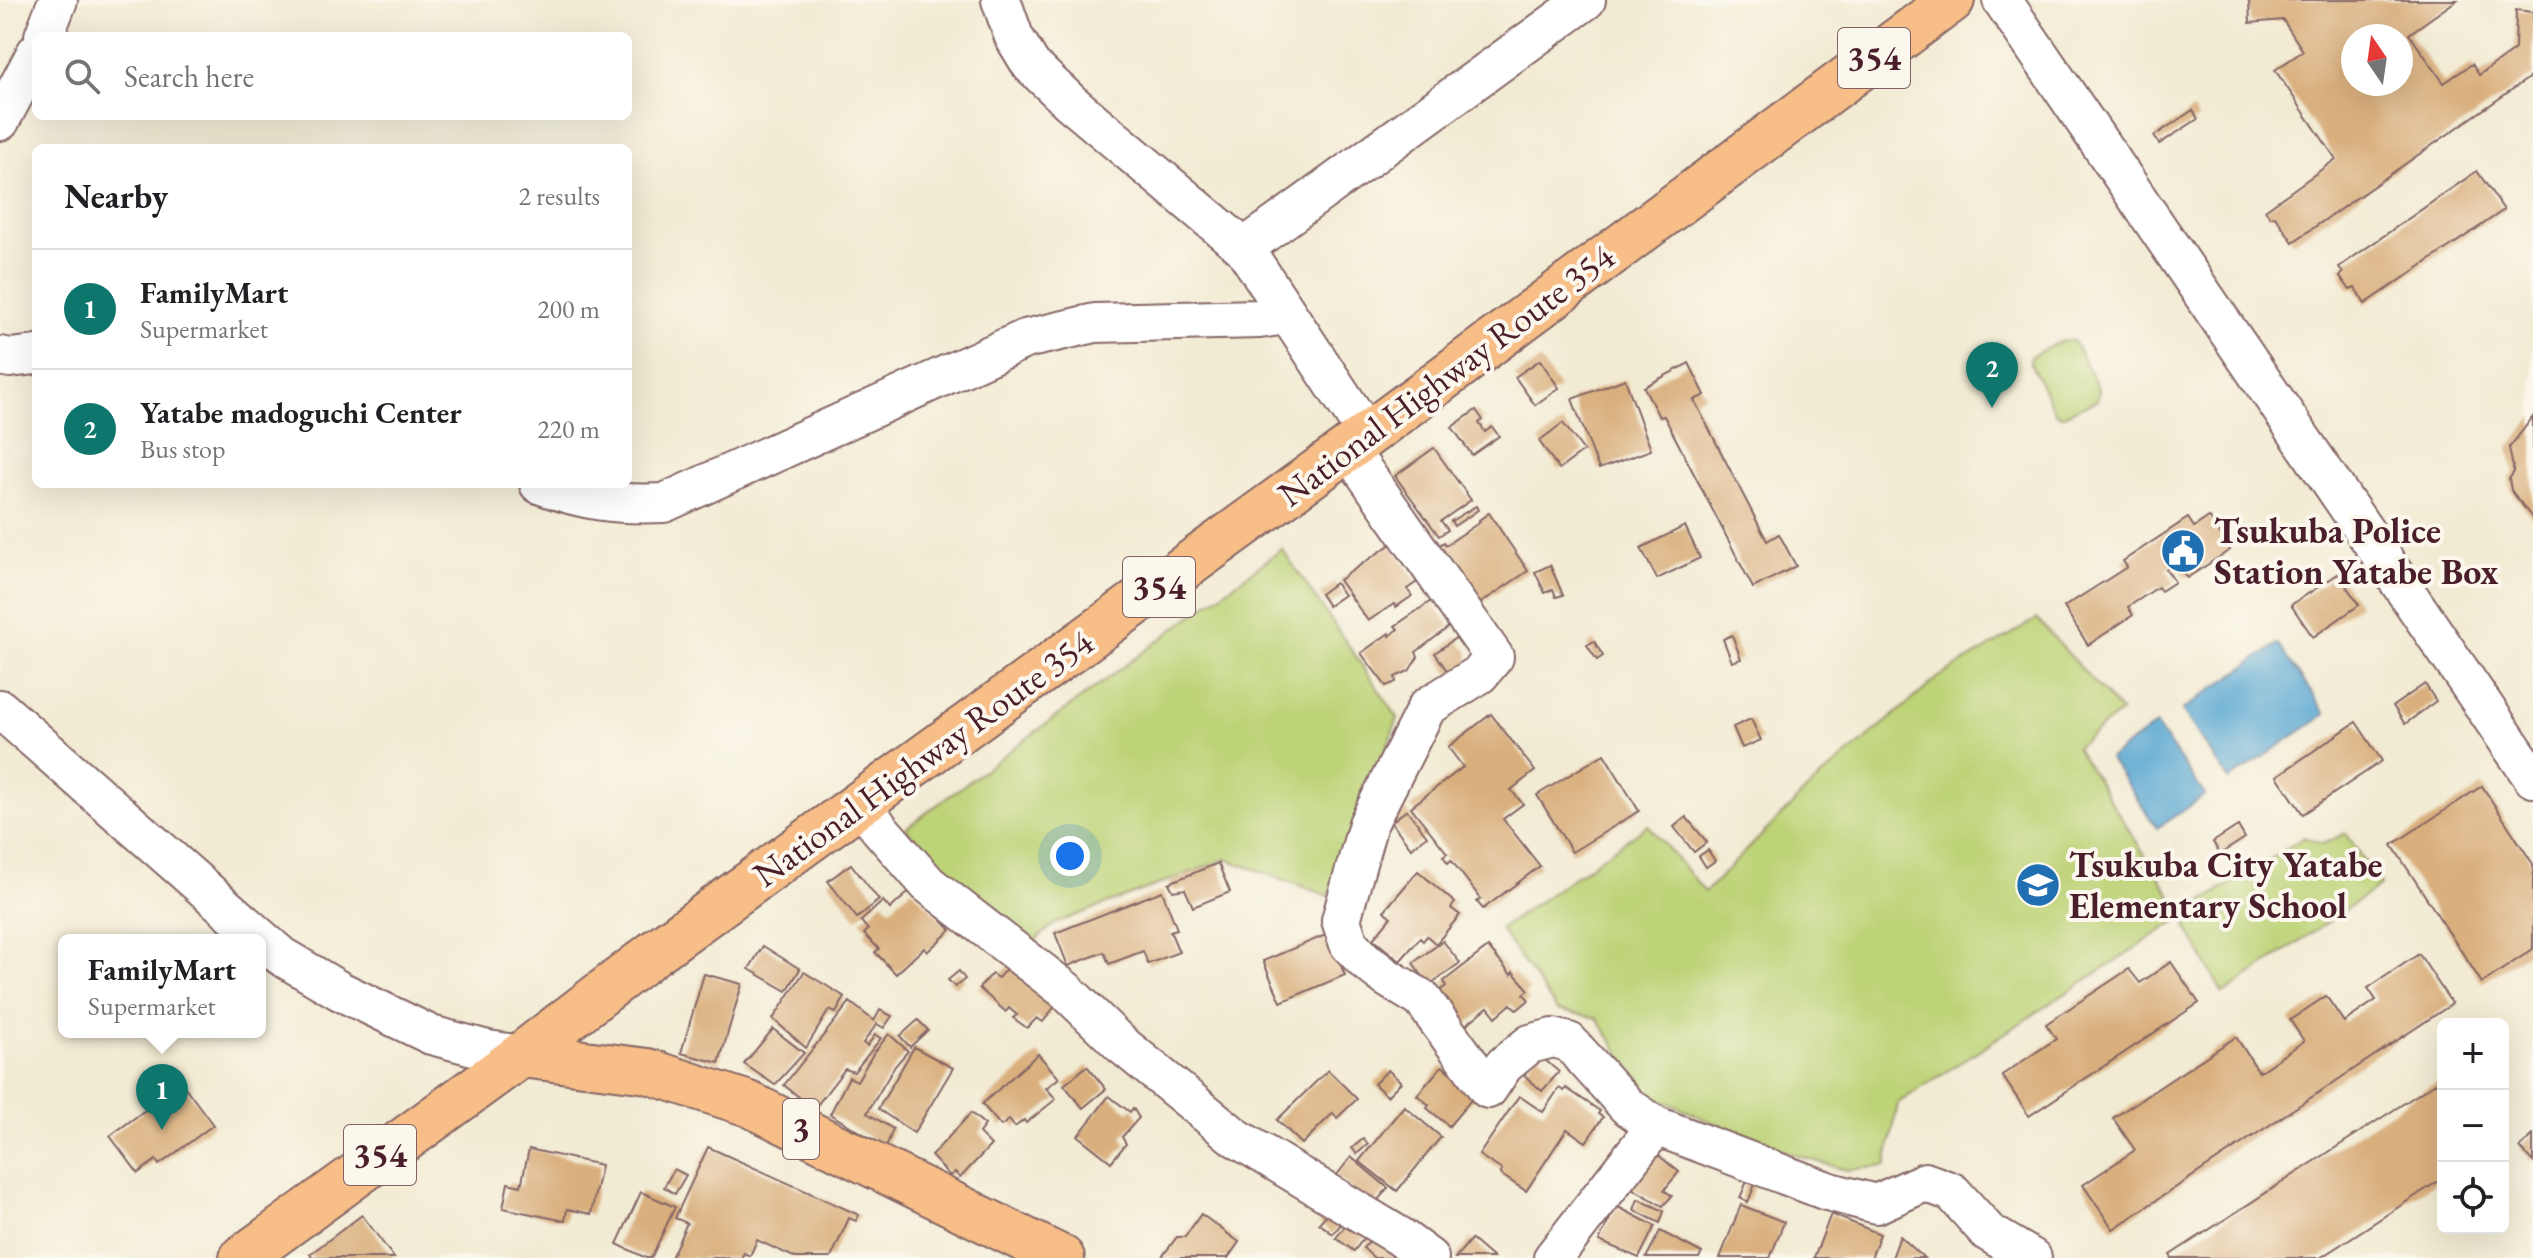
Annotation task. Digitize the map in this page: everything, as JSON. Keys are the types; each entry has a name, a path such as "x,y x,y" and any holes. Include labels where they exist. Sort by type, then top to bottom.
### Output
{"main road":[{"name":"National Highway Route 354","path":"242,1258 521,1055 654,953 1357,442 1952,0"},
{"name":"3","path":"521,1055 648,1071 749,1104 1062,1258"}],"street":[{"path":"46,32 58,0"},
{"path":"1001,0 1014,37 1031,65 1070,102 1244,248 1286,315 1357,442 1494,657 1480,674 1427,707 1368,824 1341,920 1349,944 1386,977 1422,999 1488,1089 1504,1065 1530,1044 1553,1038 1569,1042 1627,1106 1656,1126 1827,1191 1876,1204 1925,1182 1952,1192 1988,1232 2032,1258"},
{"path":"1244,248 1586,0"},
{"path":"2002,0 2532,775"},
{"path":"0,121 32,61"},
{"path":"550,488 578,498 629,504 664,503 1025,339 1095,323 1259,319 1286,315"},
{"path":"0,356 32,355"},
{"path":"0,709 256,934"},
{"path":"862,803 879,828 928,884 1064,989 1121,1044 1235,1137 1387,1228 1429,1258"},
{"path":"266,943 281,956 340,991 431,1035 521,1055"},
{"path":"1553,1258 1656,1126"}],"green space":[{"path":"2064,340 2074,341 2099,390 2097,400 2061,416 2055,412 2030,363 2031,356"},
{"path":"1282,549 1398,718 1329,896 1226,859 1056,923 1032,943 932,864 906,828"},
{"path":"2037,619 2121,712 2076,747 2184,916 1898,1103 1886,1166 1846,1170 1799,1156 1646,1093 1597,1018 1557,1010 1500,929 1648,825 1705,892 1812,785 1939,677"},
{"path":"2346,833 2381,885 2223,994 2186,926 2202,902 2304,837 2323,844"}],"water":[{"path":"2278,644 2326,714 2229,780 2182,710"},
{"path":"2156,725 2205,795 2157,828 2109,758"}],"building":[{"path":"2249,0 2457,0 2413,31 2413,24 2341,24 2341,96 2413,96 2413,40 2444,83 2472,64 2479,75 2515,49 2516,10 2533,12 2533,75 2293,242 2275,216 2270,217 2265,210 2336,159 2275,70 2303,51 2283,20 2250,23"},
{"path":"2193,110 2198,119 2159,144 2154,136"},
{"path":"2477,171 2504,210 2365,304 2355,288 2350,290 2340,276 2343,273 2339,267"},
{"path":"1540,360 1559,388 1535,405 1515,377"},
{"path":"1689,363 1705,395 1694,400 1767,541 1779,534 1796,566 1753,588 1664,416 1659,417 1644,387"},
{"path":"1625,379 1651,450 1599,469 1572,399"},
{"path":"1476,410 1483,420 1479,423 1485,432 1492,427 1499,436 1472,455 1452,427"},
{"path":"2533,417 2533,519 2511,490 2509,479 2514,472 2509,448"},
{"path":"1563,423 1584,451 1559,469 1539,441"},
{"path":"1434,448 1471,500 1441,521 1448,530 1439,536 1395,476"},
{"path":"1476,506 1478,510 1454,526 1451,521"},
{"path":"1489,513 1528,571 1479,604 1459,579 1462,577 1455,568 1451,570 1436,548 1444,542 1446,545"},
{"path":"2209,517 2230,550 2187,578 2176,563 2166,569 2175,582 2161,591 2158,587 2128,607 2133,615 2088,645 2064,607 2127,567 2123,561 2188,518 2194,527"},
{"path":"1685,526 1700,558 1657,579 1641,548"},
{"path":"1391,544 1417,582 1407,589 1412,596 1368,621 1339,580"},
{"path":"1550,565 1563,595 1556,597 1553,589 1545,593 1535,572"},
{"path":"2338,574 2359,605 2313,637 2291,605"},
{"path":"1335,583 1344,595 1328,606 1320,594"},
{"path":"1431,601 1450,626 1416,652 1418,657 1409,671 1395,677 1396,682 1386,686 1361,653 1389,633 1390,636 1398,629 1395,626"},
{"path":"1732,635 1741,659 1732,662 1723,639"},
{"path":"1457,637 1469,653 1468,663 1450,675 1435,653"},
{"path":"1594,641 1603,656 1597,660 1587,645"},
{"path":"2425,684 2436,701 2405,724 2393,706"},
{"path":"1491,714 1535,771 1511,790 1523,804 1503,819 1540,866 1483,909 1477,902 1481,899 1451,860 1448,863 1443,856 1447,853 1411,807 1463,767 1448,747"},
{"path":"1751,719 1761,740 1742,748 1733,727"},
{"path":"2356,722 2382,761 2303,814 2277,776"},
{"path":"1604,754 1639,811 1572,852 1537,795"},
{"path":"2482,786 2533,864 2533,949 2482,983 2392,845"},
{"path":"1407,810 1427,836 1411,848 1391,822"},
{"path":"1686,817 1707,842 1694,852 1674,827"},
{"path":"2238,826 2245,838 2220,854 2213,842"},
{"path":"1708,850 1715,861 1706,867 1699,856"},
{"path":"1218,863 1230,892 1193,907 1185,889 1173,891 1169,883"},
{"path":"851,864 879,900 857,918 828,881"},
{"path":"1418,871 1455,903 1451,908 1460,915 1436,944 1427,936 1423,941 1420,938 1400,961 1373,939 1391,917 1384,911"},
{"path":"912,889 951,930 927,952 924,948 896,974 875,952 879,949 864,934 868,930 861,921 883,901 890,909"},
{"path":"1162,891 1177,929 1170,931 1179,952 1148,964 1143,951 1109,964 1104,952 1068,966 1055,933"},
{"path":"1328,934 1345,975 1281,1002 1263,961"},
{"path":"1443,941 1460,963 1429,985 1413,963"},
{"path":"763,946 800,969 787,991 749,969"},
{"path":"1488,947 1511,975 1513,972 1529,990 1524,994 1529,1000 1517,1010 1511,1004 1496,1017 1488,1007 1462,1028 1436,994 1446,986 1444,981"},
{"path":"2419,954 2452,1004 2113,1229 2083,1185 2135,1150 2113,1118 2236,1037 2259,1072 2304,1041 2290,1020 2326,996 2344,1022 2376,1000 2368,988"},
{"path":"2171,962 2199,1003 2029,1116 2002,1075 2056,1039 2046,1024 2129,969 2140,983"},
{"path":"1011,963 1055,1006 1043,1022 1037,1018 1027,1028 1013,1018 1017,1015 1009,1008 1006,1012 979,988 992,974 998,978"},
{"path":"959,971 965,979 955,987 948,980"},
{"path":"804,972 845,997 836,1013 829,1010 806,1048 773,1019"},
{"path":"704,974 742,984 719,1063 681,1053"},
{"path":"850,1002 874,1021 880,1010 892,1016 884,1028 877,1024 863,1043 867,1046 875,1035 881,1038 854,1072 845,1069 814,1109 784,1085"},
{"path":"918,1020 928,1030 910,1047 900,1036"},
{"path":"773,1029 804,1053 775,1085 744,1064"},
{"path":"889,1034 908,1051 895,1066 867,1113 893,1129 886,1147 830,1114 849,1077 857,1081"},
{"path":"914,1047 953,1068 914,1133 878,1109"},
{"path":"1038,1054 1059,1078 1046,1088 1056,1099 1026,1123 1024,1120 1015,1127 1009,1120 1001,1126 982,1104"},
{"path":"1538,1054 1559,1072 1542,1091 1522,1073"},
{"path":"1087,1066 1106,1089 1083,1108 1064,1085"},
{"path":"1442,1066 1476,1094 1449,1126 1417,1095"},
{"path":"1328,1070 1357,1099 1337,1118 1333,1113 1302,1144 1277,1120"},
{"path":"1388,1070 1401,1082 1387,1096 1374,1084"},
{"path":"2437,1082 2437,1182 2320,1258 2172,1258 2170,1255"},
{"path":"182,1083 213,1125 159,1165 156,1160 138,1173 110,1136"},
{"path":"1559,1088 1564,1091 1566,1088 1600,1111 1598,1114 1603,1117 1586,1142 1567,1129 1526,1191 1479,1155 1519,1096 1543,1112"},
{"path":"1109,1096 1130,1112 1133,1108 1139,1118 1122,1137 1126,1144 1111,1162 1078,1136"},
{"path":"1404,1106 1441,1137 1397,1191 1359,1161"},
{"path":"971,1113 985,1125 979,1133 991,1145 960,1178 955,1172 950,1176 931,1156"},
{"path":"2533,1135 2533,1162 2520,1148"},
{"path":"1363,1139 1368,1144 1357,1154 1352,1148"},
{"path":"708,1147 859,1215 856,1221 849,1218 831,1258 796,1258 757,1240 750,1256 744,1253 741,1258 671,1258 687,1223 675,1218"},
{"path":"529,1149 601,1165 591,1214 567,1209 565,1221 503,1208 508,1183 521,1186"},
{"path":"1657,1154 1679,1172 1664,1190 1672,1196 1663,1206 1630,1187"},
{"path":"1351,1157 1388,1188 1373,1206 1336,1176"},
{"path":"674,1169 686,1175 675,1194 664,1187"},
{"path":"1747,1181 1755,1184 1748,1202 1740,1198"},
{"path":"641,1192 675,1207 651,1258 617,1244"},
{"path":"1638,1199 1664,1211 1660,1223 1634,1210"},
{"path":"1741,1205 1784,1222 1770,1258 1720,1258"},
{"path":"1616,1206 1655,1226 1639,1258 1599,1241"},
{"path":"1332,1208 1345,1219 1333,1234 1319,1223"},
{"path":"1201,1214 1239,1242 1228,1258 1161,1258 1177,1237 1185,1237"},
{"path":"1831,1214 1880,1234 1871,1258 1814,1258"},
{"path":"362,1215 394,1258 312,1258 310,1254"},
{"path":"1349,1221 1367,1234 1354,1251 1336,1238"},
{"path":"1660,1231 1702,1253 1699,1258 1646,1258"},
{"path":"1900,1236 1924,1258 1892,1258"},
{"path":"1372,1238 1395,1258 1374,1258 1363,1248"},
{"path":"1471,1239 1493,1258 1455,1258"}],"place":[{"name":"Yatabe madoguchi Center","path":"1992,408"},
{"name":"Tsukuba Police Station Yatabe Box","path":"2183,551"},
{"name":"Tsukuba City Yatabe Elementary School","path":"2038,885"},
{"name":"FamilyMart","path":"162,1130"}]}
